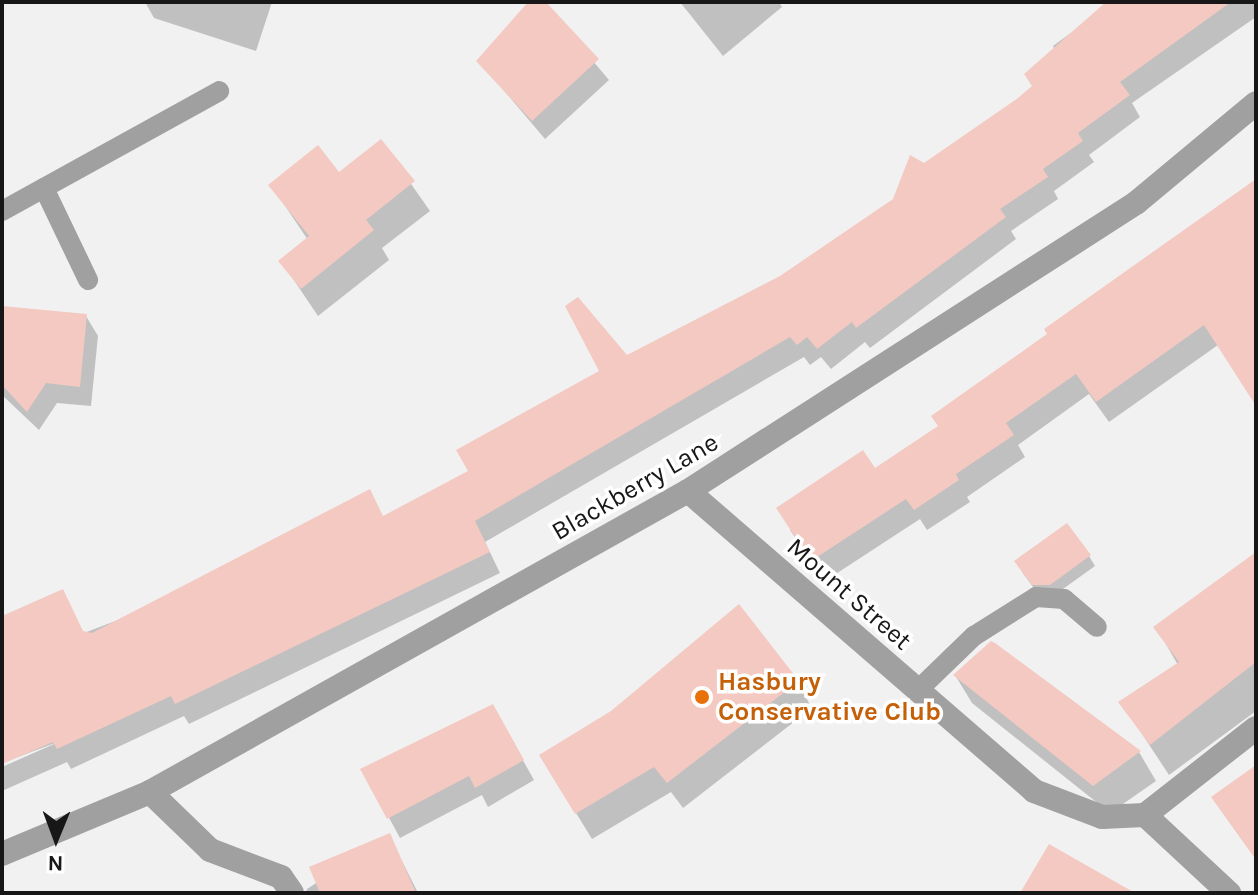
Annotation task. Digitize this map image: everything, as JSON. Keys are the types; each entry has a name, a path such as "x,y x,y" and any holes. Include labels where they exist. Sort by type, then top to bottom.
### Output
{"street":[{"name":"Blackberry Lane","path":"2,854 150,792 688,491 1136,203 1256,103"},
{"name":"Mount Street","path":"688,491 1034,791 1102,817 1145,815"},
{"path":"1229,893 1145,815 1256,728"},
{"path":"150,792 210,850 281,877 292,893"}],"lane":[{"path":"2,211 219,91"},
{"path":"44,188 88,280"},
{"path":"918,690 974,636 1036,597 1064,599 1097,627"}],"building":[{"path":"528,2 546,2 599,59 532,121 476,61"},
{"path":"1106,2 1231,2 1120,82 1130,95 1078,133 1083,141 1043,169 1048,177 1000,209 1006,217 856,328 852,322 817,349 807,337 797,345 790,337 475,521 490,552 175,704 171,696 57,749 53,742 2,764 2,616 63,589 83,631 92,633 370,489 383,516 468,471 456,450 599,371 565,306 578,297 627,355 780,276 893,199 910,155 924,163 1018,98 1032,86 1024,74"},
{"path":"381,139 415,181 366,220 374,230 301,289 278,261 309,236 268,185 318,145 339,172"},
{"path":"1256,179 1256,406 1204,325 1096,402 1076,374 1006,423 1014,435 956,474 959,480 914,510 906,499 811,561 776,508 863,450 875,468 938,426 931,416 1047,334 1044,329"},
{"path":"2,306 87,314 80,387 46,383 27,412 2,385"},
{"path":"1067,523 1091,555 1050,585 1032,585 1014,561"},
{"path":"1256,552 1256,662 1150,745 1118,702 1179,662 1153,627"},
{"path":"739,604 799,681 667,783 654,767 575,814 539,755 611,711"},
{"path":"991,641 1141,751 1093,786 953,675"},
{"path":"493,704 524,760 475,788 469,776 387,819 360,769"},
{"path":"1256,765 1256,860 1211,797"},
{"path":"390,833 416,893 320,893 309,867"},
{"path":"1049,844 1135,893 1020,893"}],"place":[{"name":"Hasbury Conservative Club","path":"702,697"}]}
